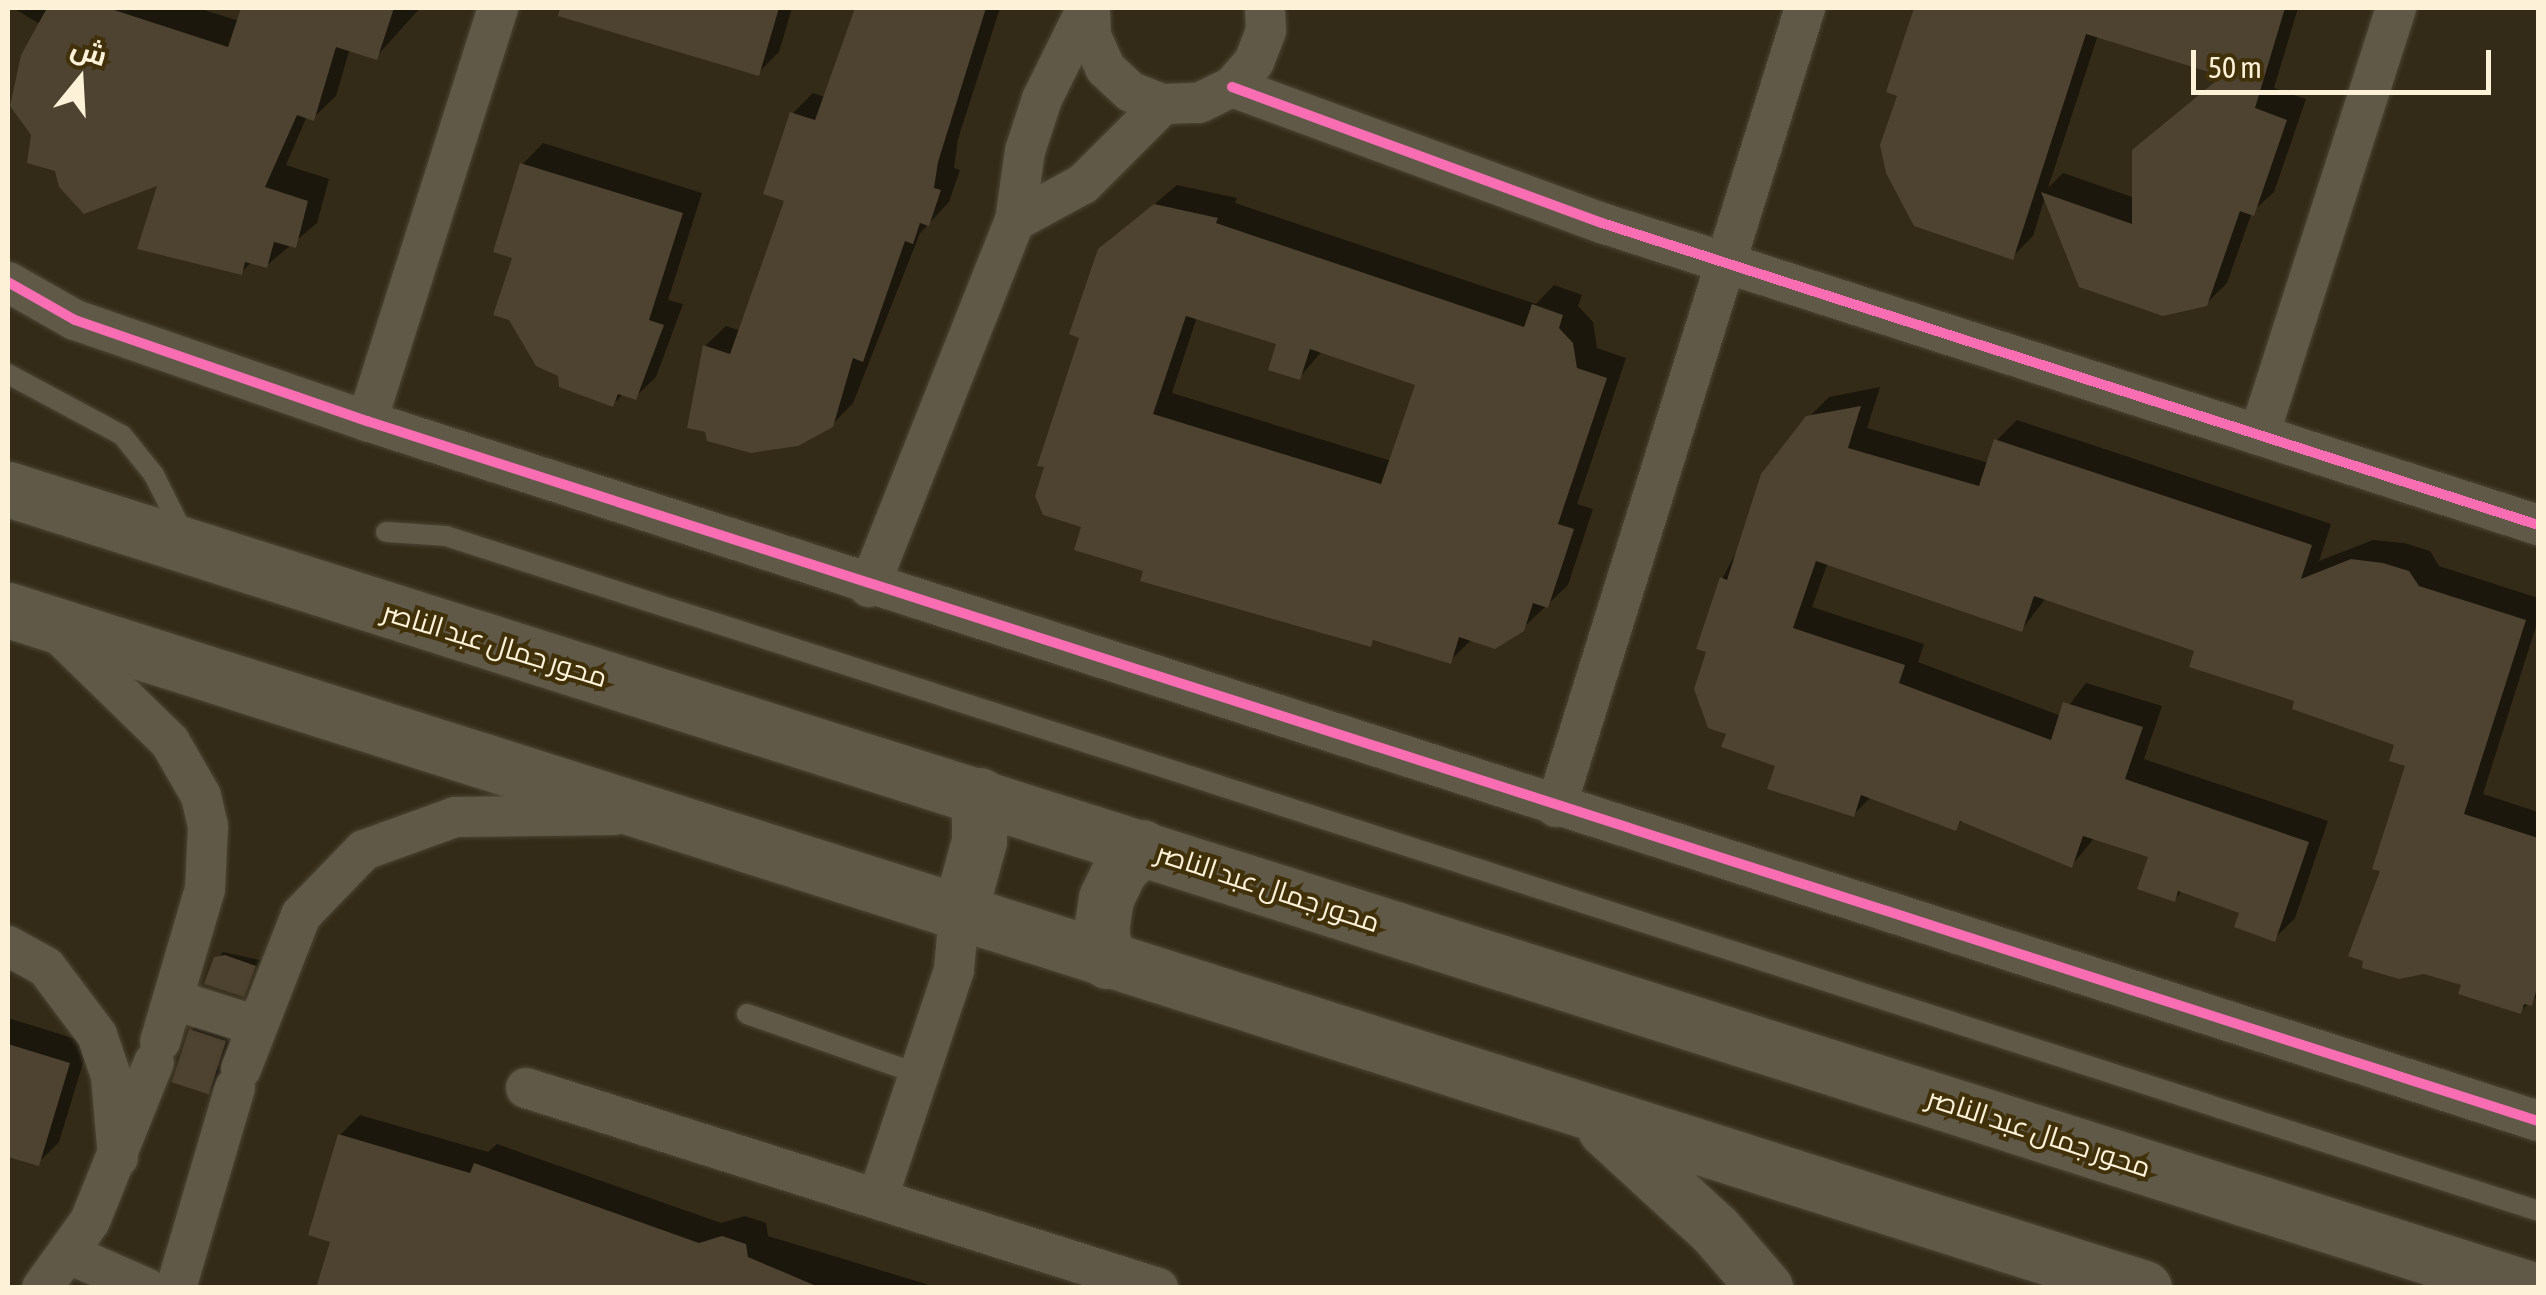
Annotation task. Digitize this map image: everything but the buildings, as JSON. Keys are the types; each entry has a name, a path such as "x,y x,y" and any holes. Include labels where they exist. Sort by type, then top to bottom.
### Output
{"main road":[{"name":"محور جمال عبد الناصر","path":"8,489 2527,1288"},
{"path":"26,616 2144,1288"},
{"path":"959,914 979,841 979,795"},
{"path":"1107,961 1101,930 1106,898 1120,869 1142,847"},
{"path":"1588,1114 1715,1230 1765,1288"}],"street":[{"path":"367,421 498,8"},
{"path":"868,586 1015,221 1025,151 1042,99 1089,8"},
{"path":"1089,8 1091,36 1106,68 1130,92 1163,104 1199,103 1232,87 1254,62 1266,30 1265,8"},
{"path":"1556,807 1806,8"},
{"path":"2259,436 2396,8"},
{"path":"1232,87 1726,264 2538,525"},
{"path":"1015,221 1083,184 1163,104"},
{"path":"8,282 75,320 367,421 868,586 2538,1120"},
{"path":"26,616 170,742 201,796 209,858 175,1000 118,1158 71,1255 42,1288"},
{"path":"176,1288 238,1079 301,915 364,850 455,817 648,816"},
{"path":"878,1197 954,970 959,914"},
{"path":"8,946 46,967 96,1036 110,1076 118,1158"},
{"path":"175,1000 257,1026"},
{"path":"526,1088 1158,1288"},
{"path":"71,1255 146,1288"}],"lane":[{"path":"8,374 122,435 154,476 191,548"},
{"path":"386,532 446,536 2538,1211"},
{"path":"747,1014 918,1074"}],"cycle path":[{"path":"1232,87 1602,223 2538,525"},
{"path":"8,282 75,320 367,421 2538,1121"}]}
